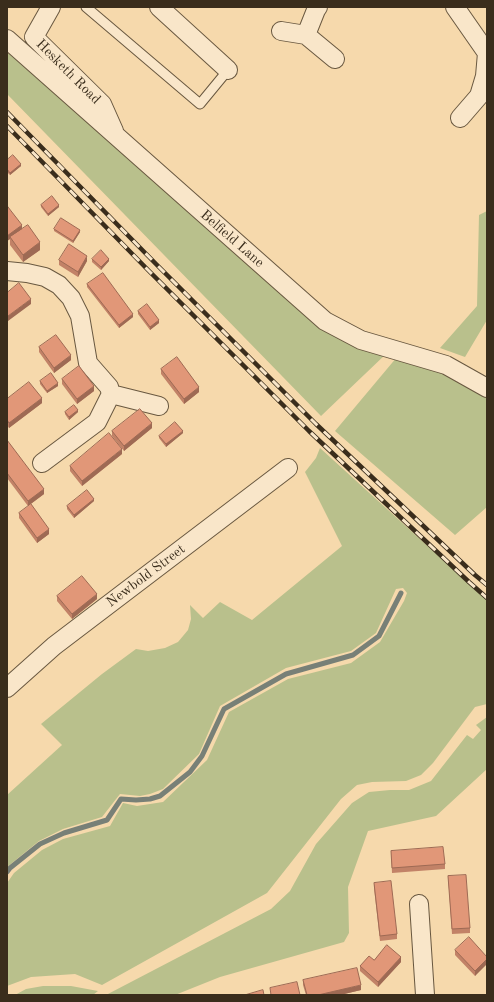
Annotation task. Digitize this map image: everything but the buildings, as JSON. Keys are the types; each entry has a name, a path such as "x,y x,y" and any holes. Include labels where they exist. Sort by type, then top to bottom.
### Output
{"street":[{"name":"Hesketh Road","path":"51,7 34,37 102,104 117,138"},
{"path":"159,7 228,70"},
{"path":"306,35 318,7"},
{"path":"455,7 486,53 485,76 479,96 460,118"},
{"path":"281,31 306,35 335,59"},
{"name":"Belfield Lane","path":"7,39 326,322 361,340 446,365 487,388"},
{"path":"7,271 45,277 59,286 71,298 80,316 88,364 109,387 111,394 97,422 42,463"},
{"path":"111,394 159,406"},
{"name":"Newbold Street","path":"7,688 54,646 288,468"},
{"path":"419,904 425,995"}],"lane":[{"path":"86,7 200,104 228,70"}],"green space":[{"path":"7,52 299,306 387,353 321,416 7,94"},
{"path":"487,211 487,320 465,357 440,348 477,306 479,215"},
{"path":"397,357 445,371 487,396 487,507 455,535 335,431"},
{"path":"320,448 487,600 487,704 475,707 433,763 421,775 406,781 372,782 357,785 341,799 267,893 102,985 75,974 31,977 7,986 7,883 14,873 42,850 63,839 110,826 123,803 137,806 163,802 207,760 229,712 288,679 351,663 380,642 404,601 407,593 403,588 396,589 376,633 351,651 286,668 220,706 199,754 163,789 140,796 120,794 102,817 63,829 39,841 7,867 7,795 62,745 41,724 102,674 136,649 148,651 165,648 178,642 188,630 191,619 190,605 203,618 220,602 252,620 342,546 305,472 316,458"},
{"path":"487,717 487,769 436,816 368,831 348,887 349,933 344,942 220,977 175,995 106,995 271,909 290,891 316,844 352,803 369,792 409,790 431,781 467,735 473,739 481,730 476,725"},
{"path":"43,986 71,986 98,991 93,995 15,995 26,989"}],"waterway":[{"path":"7,872 40,844 64,833 107,820 121,799 150,799 160,796 190,772 202,756 224,709 286,674 353,655 379,636 401,593"}],"railway":[{"path":"7,112 316,424 487,585"},
{"path":"7,126 309,431 487,598"}]}
